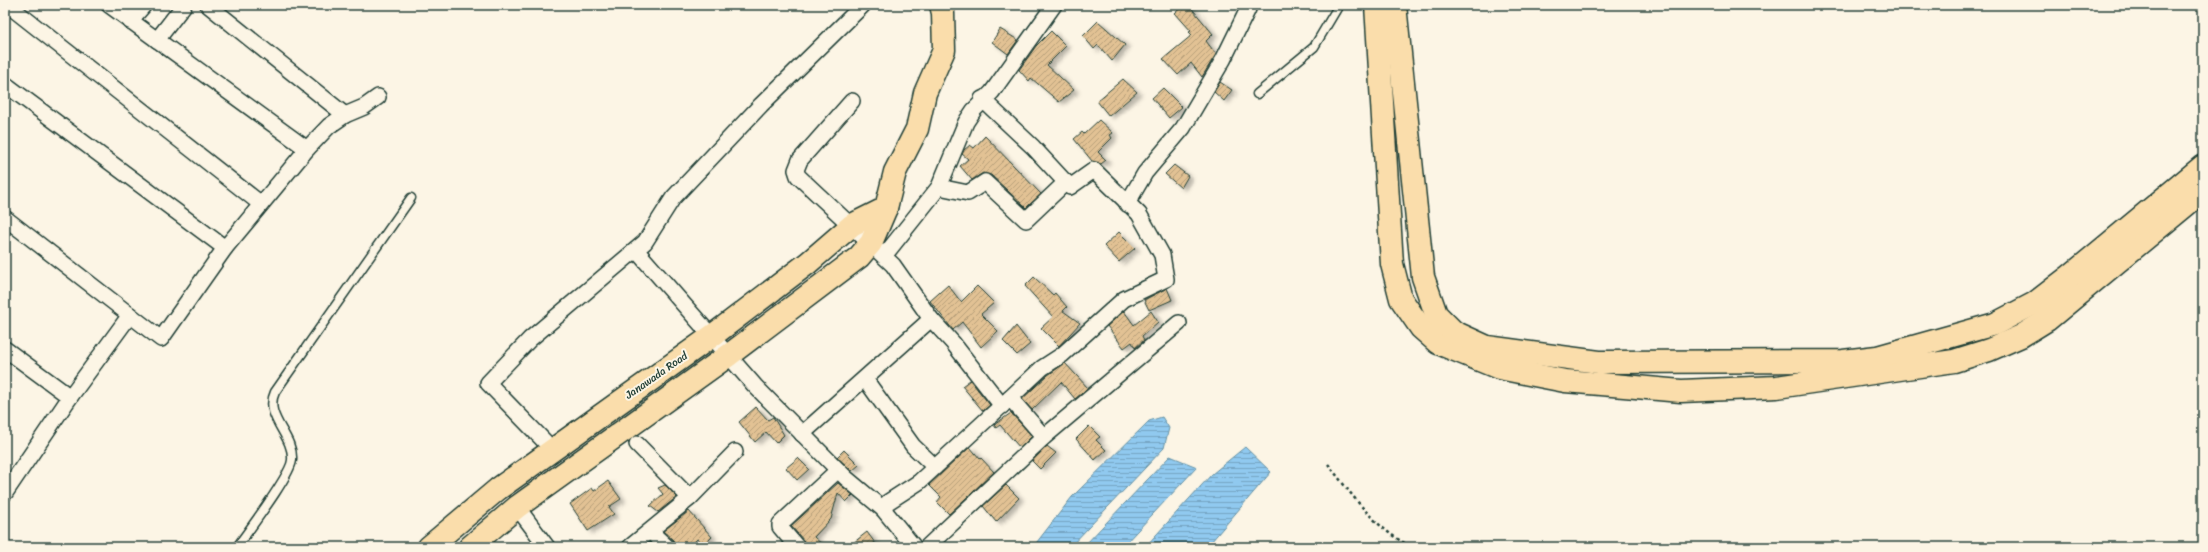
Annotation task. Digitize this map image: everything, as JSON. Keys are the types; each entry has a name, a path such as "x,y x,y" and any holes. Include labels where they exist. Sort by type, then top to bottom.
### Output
{"main road":[{"path":"470,547 517,507 729,355 859,258 877,250 896,172 917,129 924,93 944,50 943,13 941,5"},
{"path":"1376,5 1392,264 1401,299 1421,328 1438,343 1499,368 1565,381 1681,390 1777,388 1954,361 1995,348 2021,336 2047,320 2203,191"},
{"path":"1395,5 1423,277 1436,314 1454,332 1487,347 1599,362 1843,361 1877,357 1995,324 2035,303 2064,281 2203,166"},
{"name":"Janawada Road","path":"429,547 498,488 712,336 808,263 852,225 886,208"},
{"path":"1565,381 1568,358"}],"street":[{"path":"8,5 261,204"},
{"path":"109,5 307,149"},
{"path":"130,20 144,5"},
{"path":"157,40 184,5"},
{"path":"208,5 345,115"},
{"path":"552,449 488,383 530,339 645,242 673,198 761,105 863,5"},
{"path":"877,250 939,187 966,122 982,99 992,92 1054,5"},
{"path":"1127,204 1145,173 1183,128 1223,60 1248,9 1246,5"},
{"path":"5,84 225,248"},
{"path":"5,218 161,338 225,248 307,149 329,126 345,115 364,107 378,97"},
{"path":"883,509 888,502 919,482 1042,368 1062,355 1124,299 1166,279 1162,255 1139,214 1127,204 1094,170 1070,187 1033,147 982,99"},
{"path":"852,101 800,160 796,170 798,176 893,265 931,319 1006,402 1044,437"},
{"path":"939,187 968,193 985,182 1026,220 1066,182"},
{"path":"636,250 755,386 838,470 883,509 914,547"},
{"path":"5,493 70,397 130,315"},
{"path":"802,434 931,319"},
{"path":"927,547 1044,437 1179,323"},
{"path":"5,349 70,397"},
{"path":"865,379 913,446 936,466"},
{"path":"637,444 690,498"},
{"path":"630,547 651,532 690,498 735,452"},
{"path":"797,547 780,527 780,524 838,470"},
{"path":"517,507 546,547"},
{"path":"651,532 667,547"}],"lane":[{"path":"1258,94 1314,47 1339,5"},
{"path":"237,547 291,468 292,449 272,410 271,401 275,392 411,198"}],"path":[{"path":"1328,464 1371,517 1390,533 1412,547"}],"water":[{"path":"1162,417 1169,428 1164,448 1070,547 1033,547 1072,497 1149,421"},
{"path":"1245,447 1271,472 1211,542 1205,547 1145,547 1212,474"},
{"path":"1170,456 1197,467 1122,547 1083,547"}],"building":[{"path":"1184,5 1189,5 1213,34 1206,41 1216,54 1202,77 1191,63 1178,75 1163,59 1192,35 1189,32 1191,31 1175,13"},
{"path":"1098,21 1125,45 1112,61 1098,45 1094,49 1083,36"},
{"path":"1000,29 1018,40 1008,54 992,42"},
{"path":"1051,31 1066,46 1047,65 1074,90 1059,102 1031,78 1029,81 1019,70 1036,46"},
{"path":"1123,79 1137,92 1109,116 1097,101"},
{"path":"1220,82 1232,90 1224,101 1214,92"},
{"path":"1163,88 1182,107 1169,118 1152,98"},
{"path":"1099,120 1113,133 1110,135 1112,138 1098,152 1106,160 1101,164 1092,161 1074,139 1082,132 1084,134"},
{"path":"985,136 1041,194 1026,208 991,175 983,173 972,180 960,166 968,159 962,154 964,150 970,145 974,148"},
{"path":"1174,165 1188,176 1181,188 1165,174"},
{"path":"1119,232 1135,248 1119,262 1104,246"},
{"path":"1034,277 1053,295 1055,293 1067,307 1063,311 1080,323 1059,346 1041,328 1053,317 1025,286"},
{"path":"948,285 961,302 977,286 994,303 981,314 998,331 981,347 962,322 953,330 930,301"},
{"path":"1167,288 1172,300 1149,310 1144,300"},
{"path":"1124,311 1134,325 1151,311 1158,322 1142,336 1144,340 1135,348 1132,342 1124,348 1107,326"},
{"path":"1016,326 1030,344 1017,355 1003,341"},
{"path":"1065,363 1088,388 1075,399 1061,382 1032,410 1022,399 1048,375"},
{"path":"970,380 990,405 983,411 962,386"},
{"path":"756,407 768,420 773,417 784,435 776,443 766,432 755,442 739,422"},
{"path":"1011,413 1032,436 1020,448 1000,425 996,428 994,425"},
{"path":"1089,426 1100,437 1096,440 1106,450 1095,460 1076,439"},
{"path":"1047,446 1056,453 1040,469 1032,461"},
{"path":"970,447 994,472 949,514 937,502 941,497 929,485"},
{"path":"844,450 859,465 852,471 837,457"},
{"path":"798,458 809,469 797,480 786,468"},
{"path":"608,481 621,499 609,507 614,514 588,531 570,504 592,488 594,491"},
{"path":"838,483 853,495 846,502 838,493 831,519 814,537 825,547 806,547 804,541 791,526"},
{"path":"665,485 677,497 658,512 650,506 663,494 658,488"},
{"path":"1006,485 1019,498 996,522 983,506"},
{"path":"689,511 712,537 704,545 697,539 690,547 676,547 673,540 663,531"},
{"path":"867,532 878,547 848,547"}]}
